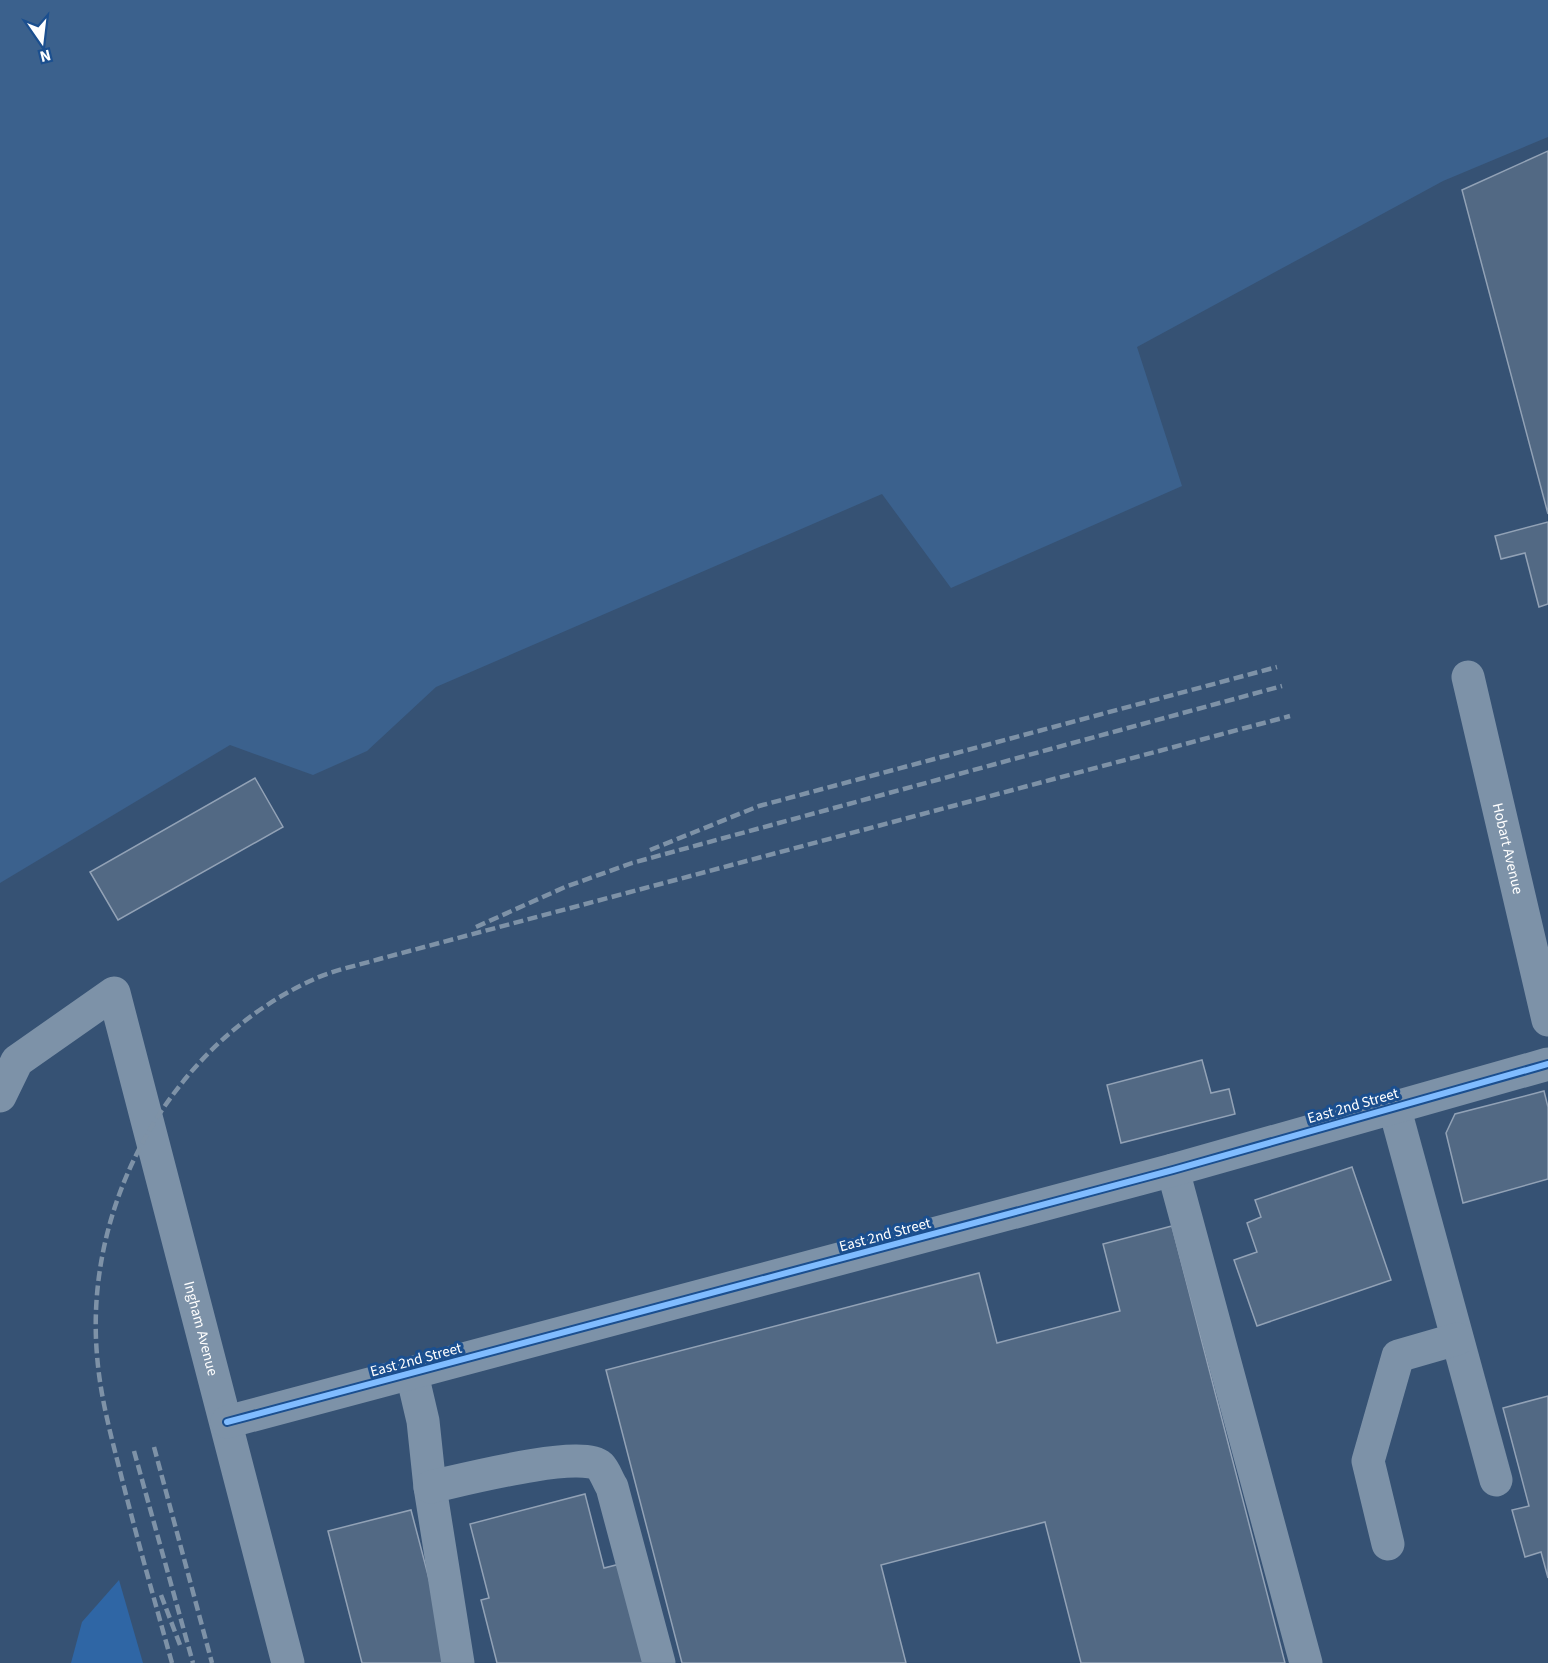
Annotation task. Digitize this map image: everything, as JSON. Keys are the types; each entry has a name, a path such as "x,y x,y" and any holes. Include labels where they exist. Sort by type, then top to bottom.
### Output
{"street":[{"name":"Hobart Avenue","path":"1468,677 1548,1020"},
{"name":"Ingham Avenue","path":"0,1096 17,1061 114,993 288,1663"},
{"name":"East 2nd Street","path":"227,1422 1173,1170 1548,1064"},
{"path":"1394,1106 1496,1480"},
{"path":"1173,1170 1306,1663"},
{"path":"1388,1544 1368,1461 1398,1356 1457,1339"},
{"path":"412,1374 423,1421 430,1487 458,1663"},
{"path":"430,1487 533,1465 584,1460 600,1466 612,1486 659,1663"}],"shaded area":[{"path":"0,0 1548,0 1548,137 1443,181 1137,347 1182,486 951,588 882,494 436,687 367,751 313,775 230,745 0,883"},
{"path":"119,1580 143,1663 71,1663 82,1622"}],"building":[{"path":"1548,151 1548,514 1462,190"},
{"path":"1548,522 1548,604 1539,607 1525,553 1501,559 1495,536"},
{"path":"255,778 283,827 118,920 90,872"},
{"path":"1202,1060 1211,1093 1229,1089 1235,1114 1121,1143 1107,1085"},
{"path":"1544,1091 1548,1107 1548,1179 1463,1203 1446,1133 1455,1114"},
{"path":"1352,1167 1391,1280 1257,1326 1234,1260 1257,1252 1247,1223 1261,1217 1255,1200"},
{"path":"1172,1226 1285,1663 1081,1663 1045,1522 881,1565 906,1663 682,1663 606,1370 979,1273 997,1343 1120,1311 1103,1244"},
{"path":"1548,1396 1548,1578 1541,1552 1525,1557 1512,1510 1529,1506 1503,1408"},
{"path":"585,1494 604,1568 620,1564 646,1663 497,1663 481,1600 489,1598 470,1524"},
{"path":"411,1510 451,1663 362,1663 328,1531"}],"railway":[{"path":"650,850 759,806 1277,667"},
{"path":"476,927 565,887 632,863 1282,686"},
{"path":"172,1663 132,1519 100,1385 97,1355 97,1298 105,1242 122,1187 146,1135 178,1088 216,1045 260,1009 310,981 337,971 1290,716"},
{"path":"154,1447 212,1663"},
{"path":"134,1451 193,1663"},
{"path":"161,1595 180,1645"}],"cycle path":[{"path":"227,1422 1173,1170 1548,1064"}]}
